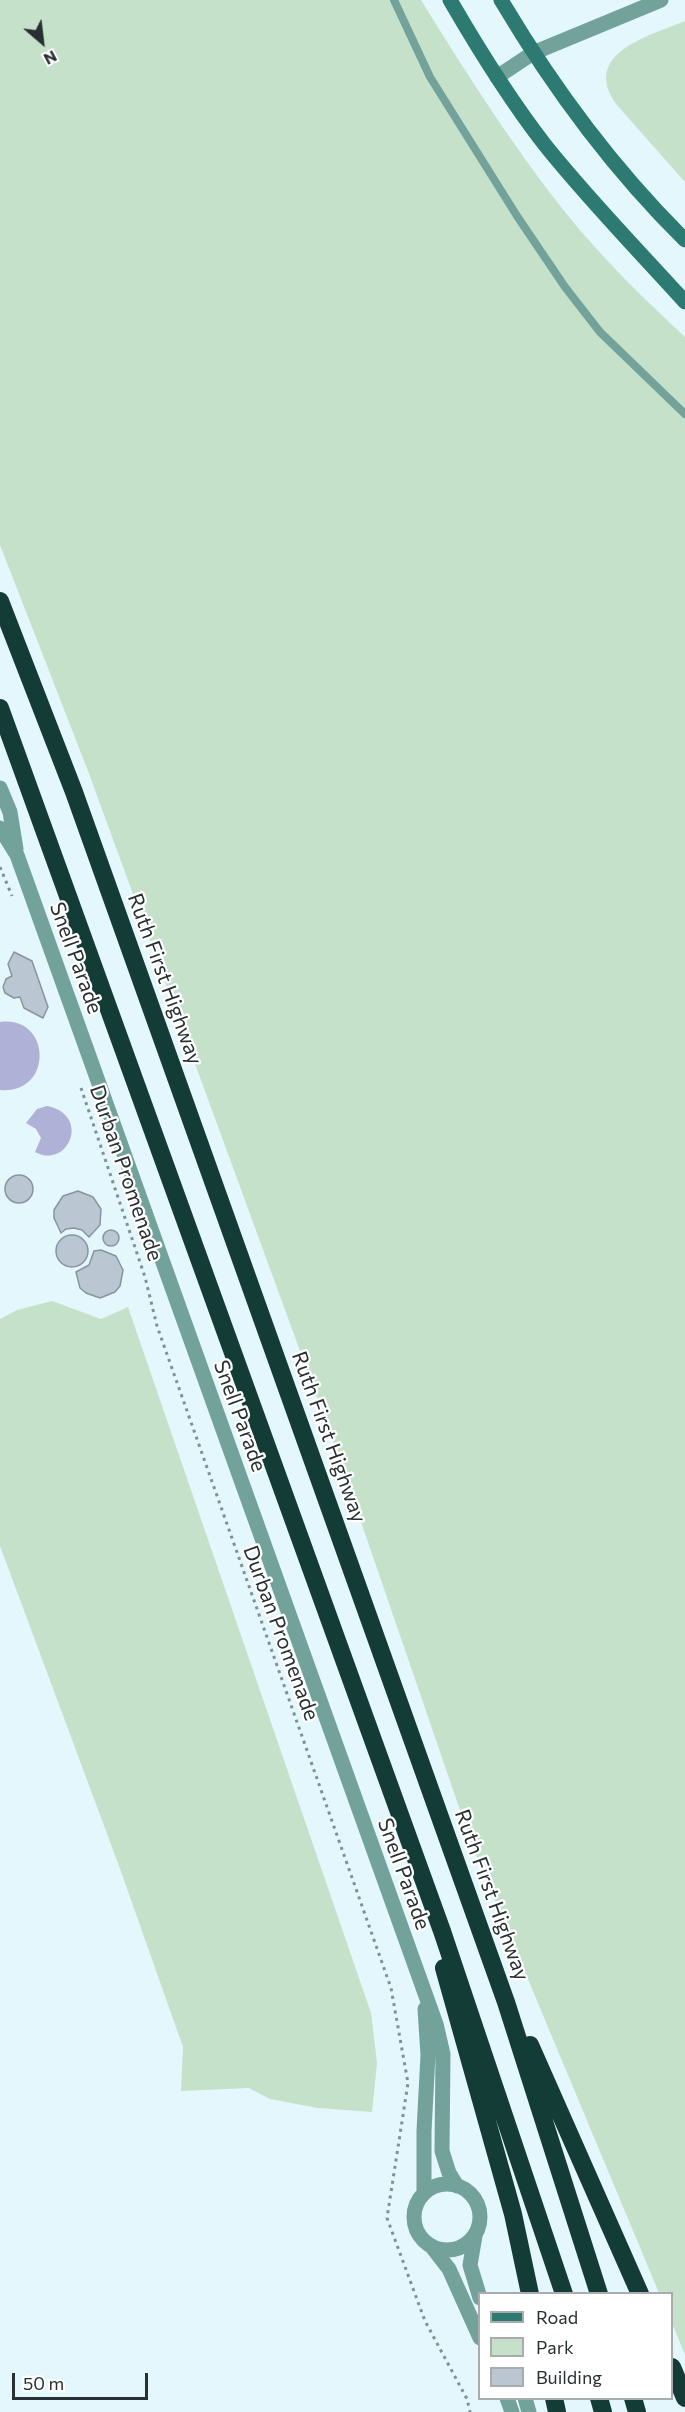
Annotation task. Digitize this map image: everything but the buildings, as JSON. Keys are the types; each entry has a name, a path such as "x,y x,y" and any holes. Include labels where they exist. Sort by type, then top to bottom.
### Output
{"highway":[{"name":"Ruth First Highway","path":"0,601 78,803 506,2002 598,2292"},
{"path":"0,708 442,1931 563,2292"},
{"path":"442,1931 446,1977 513,2214 531,2292"},
{"path":"506,2002 521,2025 639,2292"},
{"path":"673,2369 685,2398"}],"main road":[{"path":"450,0 497,77 551,152 591,200 685,302"},
{"path":"501,0 533,53 580,117 616,163 685,240"}],"street":[{"path":"497,77 533,53 661,0"},
{"name":"Snell Parade","path":"0,788 10,812 17,855 438,2031 443,2054 442,2151 449,2173 458,2186"},
{"name":"Snell Parade","path":"0,828 17,855"},
{"name":"Snell Parade","path":"424,1991 428,2055 424,2193"},
{"path":"478,2293 470,2265 475,2236 480,2224 480,2212 476,2201 468,2191 458,2186 446,2184 434,2186 418,2201 414,2222 417,2232 449,2269 478,2334"},
{"path":"432,2247 443,2251 455,2250 475,2236"}],"lane":[{"path":"394,0 430,77 565,287 600,332 685,414"}],"path":[{"path":"0,867 12,896"},
{"name":"Durban Promenade","path":"78,1080 145,1277 157,1326 391,1988 408,2083 387,2218 425,2321 467,2399 470,2412"}],"green space":[{"path":"0,0 421,0 526,161 565,212 623,277 685,337 685,2355 673,2325 673,2292 659,2292 472,1845 337,1452 88,771 0,545"},
{"path":"685,21 685,182 616,104 607,86 607,72 613,59 624,49 638,40"},
{"path":"52,1301 101,1319 128,1307 371,2013 377,2063 372,2112 318,2108 270,2099 249,2088 181,2091 183,2047 119,1866 0,1546 0,1319 17,1310"}],"water":[{"path":"0,1022 17,1023 30,1030 37,1042 40,1055 37,1069 30,1080 18,1088 0,1090"},
{"path":"47,1106 61,1111 69,1120 72,1129 65,1148 57,1154 47,1156 35,1152 41,1138 36,1129 26,1123 37,1109"}]}
